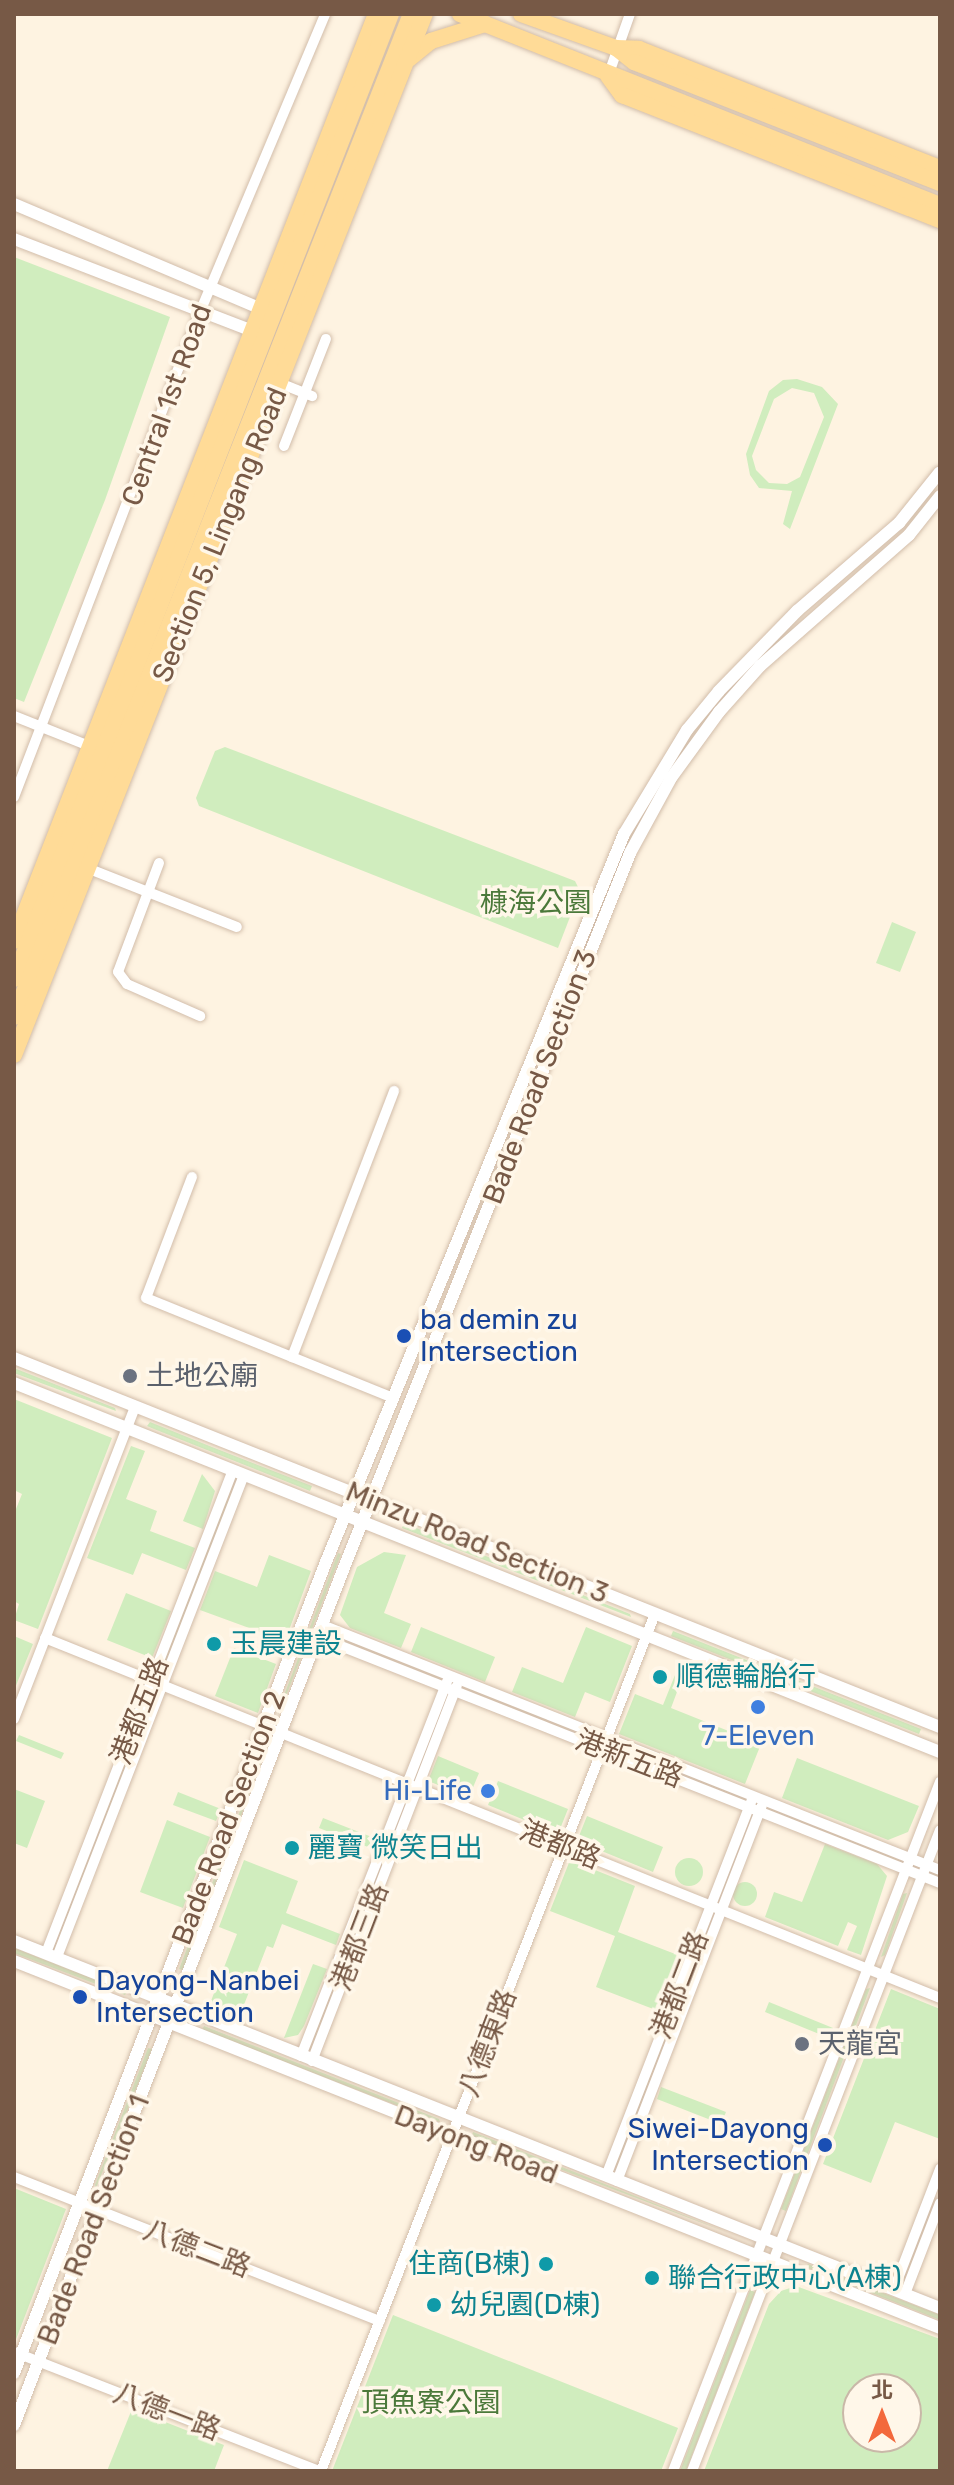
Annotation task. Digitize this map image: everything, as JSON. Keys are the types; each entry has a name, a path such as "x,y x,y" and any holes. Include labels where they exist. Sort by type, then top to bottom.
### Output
{"main road":[{"name":"Section 5, Lingang Road","path":"283,318 376,14"},
{"name":"Section 5, Lingang Road","path":"14,1017 110,754 283,318 391,14"},
{"name":"Section 5, Lingang Road","path":"14,979 110,754 274,340 411,14"},
{"name":"Section 5, Lingang Road","path":"283,318 405,63 425,14"},
{"path":"460,14 608,76 940,205"},
{"path":"521,14 616,48 639,49 940,168"},
{"path":"536,14 555,28"},
{"path":"405,63 431,41 485,24"},
{"path":"616,48 634,62 940,183"},
{"path":"608,76 622,95 940,220"},
{"name":"Section 5, Lingang Road","path":"14,1055 87,868 110,754"},
{"name":"Section 5, Lingang Road","path":"14,941 110,754"}],"street":[{"name":"Central 1st Road","path":"14,797 200,312 325,14"},
{"path":"608,76 630,14"},
{"path":"14,204 212,284 283,318"},
{"path":"14,239 274,340"},
{"path":"284,446 308,395 326,339"},
{"path":"260,376 308,395"},
{"name":"Bade Road Section 3","path":"354,1494 601,883 645,794 719,691 797,611 899,523 940,472"},
{"name":"Bade Road Section 3","path":"363,1522 614,888 649,814 719,712 760,666 909,535 940,496"},
{"path":"899,523 909,535"},
{"path":"14,716 110,754"},
{"path":"159,863 119,976 200,1016"},
{"path":"87,868 237,927"},
{"path":"601,883 614,888"},
{"path":"292,1357 394,1091"},
{"path":"192,1177 146,1298 393,1398"},
{"name":"Minzu Road Section 3","path":"14,1358 940,1727"},
{"name":"Minzu Road Section 3","path":"14,1383 940,1752"},
{"path":"14,1719 18,1700 135,1407"},
{"name":"港都五路","path":"51,1955 151,1681 239,1472"},
{"name":"港都五路","path":"51,1955 163,1685 239,1472"},
{"name":"Bade Road Section 2","path":"156,2007 354,1494"},
{"name":"Bade Road Section 2","path":"173,2015 363,1522"},
{"name":"八德東路","path":"320,2471 655,1614"},
{"path":"320,1631 444,1686"},
{"name":"港新五路","path":"320,1631 765,1799 925,1870 940,1883"},
{"name":"港都路","path":"45,1638 940,1998"},
{"name":"港新五路","path":"455,1682 602,1748 749,1806 909,1863"},
{"name":"港都三路","path":"306,2058 444,1686 455,1682"},
{"name":"港都三路","path":"306,2058 418,1788 455,1682"},
{"path":"673,2471 940,1782"},
{"name":"港都二路","path":"611,2178 754,1795"},
{"name":"港都二路","path":"611,2178 765,1799"},
{"path":"692,2471 940,1830"},
{"name":"港新五路","path":"925,1870 940,1870"},
{"name":"Dayong Road","path":"14,1941 51,1955 173,2015 452,2136 776,2253 940,2308"},
{"name":"Dayong Road","path":"14,1961 306,2058 611,2178 940,2328"},
{"name":"Bade Road Section 1","path":"14,2373 18,2353 51,2277 156,2007"},
{"name":"Bade Road Section 1","path":"14,2425 173,2015"},
{"path":"899,2292 940,2169"},
{"name":"八德二路","path":"14,2177 380,2321"},
{"path":"899,2292 940,2203"},
{"path":"51,2277 69,2284"},
{"name":"八德一路","path":"18,2353 320,2471"}],"green space":[{"path":"14,257 170,317 105,500 24,702 14,698"},
{"path":"797,379 822,387 838,404 790,529 783,524 792,491 759,488 750,475 746,454 769,391 783,380","holes":["792,388 814,393 824,417 800,477 787,484 769,483 756,470 752,456 774,399"]},
{"name":"槺海公園","path":"225,747 575,881 580,891 558,948 199,806 196,798 215,751"},
{"path":"892,922 916,932 900,972 876,963"},
{"path":"14,1368 115,1408 116,1411 14,1373"},
{"path":"14,1399 112,1438 38,1629 14,1620 19,1604 14,1601 14,1514 22,1494 14,1490"},
{"path":"150,1422 312,1486 310,1491 147,1426"},
{"path":"131,1446 145,1451 126,1499 157,1511 150,1531 195,1548 186,1570 142,1553 133,1575 87,1558"},
{"path":"202,1474 215,1491 203,1529 183,1521"},
{"path":"226,1500 229,1501 164,1668 162,1666"},
{"path":"404,1523 630,1614 631,1617 402,1528"},
{"path":"384,1552 406,1555 384,1613 411,1624 401,1648 350,1628 340,1615 357,1567"},
{"path":"338,1553 341,1554 279,1714 278,1711"},
{"path":"269,1555 311,1571 285,1641 200,1610 215,1571 257,1587"},
{"path":"126,1593 171,1611 152,1658 107,1640"},
{"path":"421,1627 495,1657 485,1682 411,1652"},
{"path":"586,1627 632,1646 610,1702 585,1692 575,1717 512,1692 522,1667 563,1683"},
{"path":"673,1631 921,1729 919,1734 671,1636"},
{"path":"14,1636 33,1644 15,1688 14,1687"},
{"path":"234,1648 276,1664 258,1713 215,1696"},
{"path":"679,1665 686,1668 671,1708 761,1744 745,1784 619,1734 635,1694 663,1705"},
{"path":"150,1699 61,1934 59,1935"},
{"path":"19,1735 64,1753 61,1759 16,1741"},
{"path":"268,1744 183,1970 179,1969 265,1746"},
{"path":"438,1756 479,1773 469,1797 428,1781"},
{"path":"797,1758 919,1806 908,1832 888,1840 782,1798"},
{"path":"498,1781 568,1809 558,1834 488,1805"},
{"path":"14,1789 45,1801 27,1848 14,1843"},
{"path":"178,1792 221,1809 216,1821 173,1805"},
{"path":"405,1801 407,1803 313,2040 313,2038"},
{"path":"587,1816 663,1847 653,1872 577,1841"},
{"path":"323,1818 377,1839 373,1849 319,1828"},
{"path":"167,1820 210,1837 183,1908 140,1892"},
{"path":"825,1844 877,1864 887,1876 861,1955 847,1950 857,1926 848,1922 838,1946 765,1917 774,1892 802,1902"},
{"path":"689,1858 699,1862 703,1872 699,1882 689,1886 679,1882 675,1872 679,1862"},
{"path":"244,1860 298,1881 286,1913 340,1934 336,1945 282,1924 273,1948 267,1946 238,2020 209,2006 237,1934 219,1927"},
{"path":"570,1860 635,1886 618,1932 683,1957 661,2012 596,1987 615,1936 550,1911"},
{"path":"745,1882 753,1886 757,1894 753,1902 745,1906 737,1902 733,1894 737,1886"},
{"path":"907,1893 885,1955 881,1957 903,1894"},
{"path":"711,1925 618,2160 618,2158"},
{"path":"14,1948 127,1992 125,1995 14,1953"},
{"path":"313,1964 327,1969 304,2026 298,2035 284,2038"},
{"path":"870,1988 786,2211 781,2209 866,1989"},
{"path":"891,1989 940,2009 940,2139 895,2122 871,2183 823,2164"},
{"path":"769,2002 833,2028 829,2038 765,2012"},
{"path":"204,2026 439,2119 440,2122 202,2030"},
{"path":"148,2048 152,2049 96,2188 95,2185"},
{"path":"661,2087 726,2112 721,2124 657,2099"},
{"path":"473,2132 729,2233 472,2136"},
{"path":"14,2188 66,2209 15,2342 14,2341"},
{"path":"808,2264 940,2315 940,2320 806,2267"},
{"path":"796,2286 940,2339 940,2471 704,2471 769,2304 781,2291"},
{"path":"750,2290 755,2292 686,2471 680,2471"},
{"name":"頂魚寮公園","path":"393,2315 678,2428 661,2471 332,2471"},
{"path":"132,2409 224,2445 214,2471 107,2471"}],"place":[{"name":"ba demin zu Intersection","path":"404,1336"},
{"name":"土地公廟","path":"130,1376"},
{"name":"玉晨建設","path":"214,1644"},
{"name":"順德輪胎行","path":"660,1677"},
{"name":"7-Eleven","path":"758,1707"},
{"name":"Hi-Life","path":"488,1791"},
{"name":"麗寶 微笑日出","path":"292,1848"},
{"name":"Dayong-Nanbei Intersection","path":"80,1997"},
{"name":"天龍宮","path":"802,2044"},
{"name":"Siwei-Dayong Intersection","path":"825,2145"},
{"name":"住商(B棟)","path":"546,2264"},
{"name":"聯合行政中心(A棟)","path":"652,2278"},
{"name":"幼兒園(D棟)","path":"434,2305"}]}
